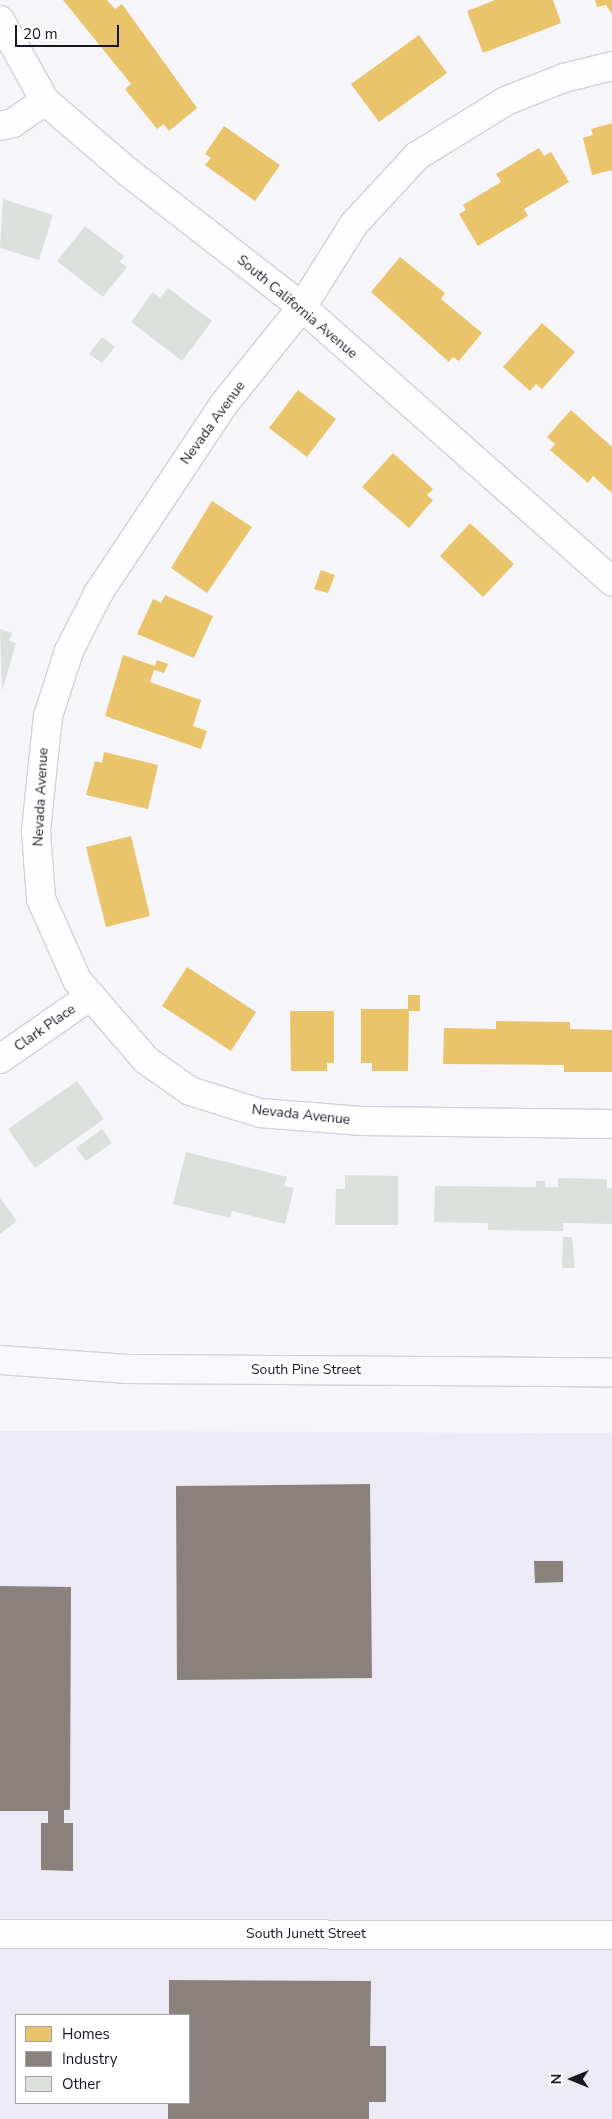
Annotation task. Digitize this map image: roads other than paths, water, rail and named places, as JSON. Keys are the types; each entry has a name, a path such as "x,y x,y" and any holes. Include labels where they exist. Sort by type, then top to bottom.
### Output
{"main road":[{"name":"South Pine Street","path":"0,1360 128,1369 612,1372"}],"street":[{"name":"South California Avenue","path":"0,20 45,101 128,172 302,307 612,581"},
{"name":"Nevada Avenue","path":"612,66 564,78 506,101 417,156 354,224 302,307 224,404 98,594 69,651 48,716 36,831 41,899 54,935 89,997 146,1060 190,1092 260,1113 362,1122 612,1124"},
{"path":"0,126 13,123 45,101"},
{"name":"Clark Place","path":"0,1059 89,997"},
{"name":"South Junett Street","path":"0,1934 612,1935"}]}
